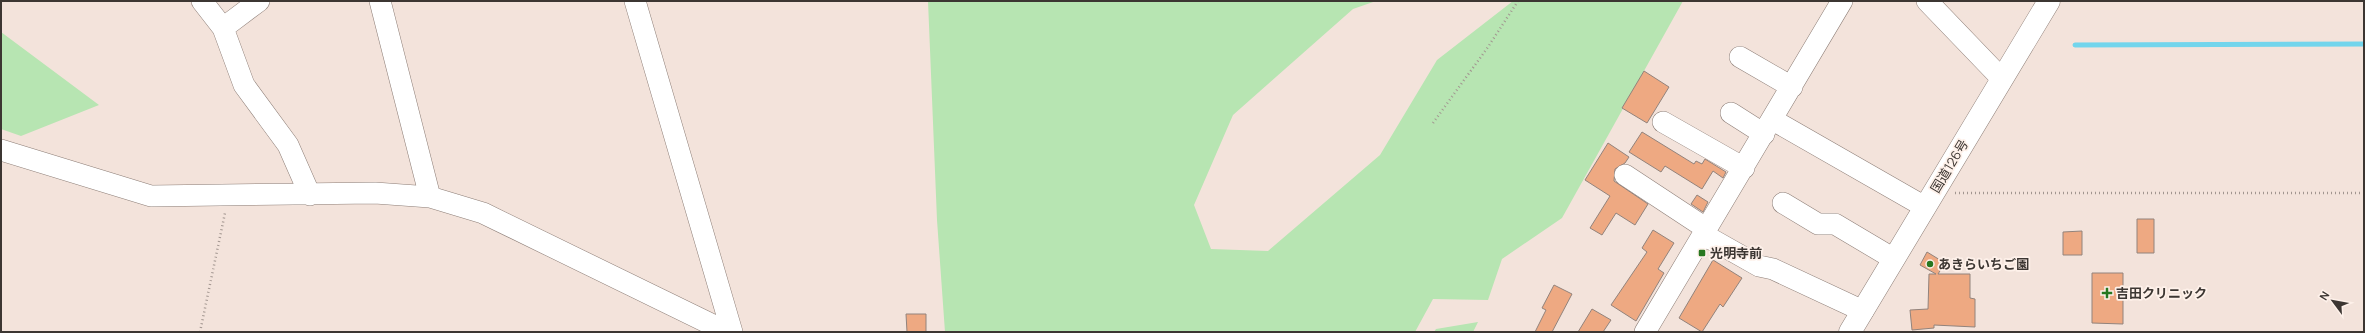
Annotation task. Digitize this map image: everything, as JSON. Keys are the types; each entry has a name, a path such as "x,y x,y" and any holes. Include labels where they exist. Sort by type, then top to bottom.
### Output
{"highway":[{"name":"国道126号","path":"1850,332 2049,1"}],"street":[{"path":"202,1 223,28 244,85 288,145 310,195"},
{"path":"223,28 259,1"},
{"path":"380,1 430,197"},
{"path":"635,1 732,332"},
{"path":"1645,332 1706,232 1842,1"},
{"path":"1927,1 2002,79"},
{"path":"1740,57 1792,87"},
{"path":"1731,113 1768,127 1929,200"},
{"path":"1663,122 1744,168"},
{"path":"1,150 151,196 228,197 375,193 430,197 483,213 727,332"},
{"path":"1625,175 1706,232 1759,266 1773,269 1863,311"},
{"path":"1783,203 1818,224 1835,224 1894,259"}],"path":[{"path":"1433,123 1488,47 1518,1"},
{"path":"1929,200 2364,193"},
{"path":"200,332 228,197"}],"green space":[{"path":"928,1 1376,1 1353,9 1233,115 1194,205 1211,249 1268,251 1380,155 1437,60 1513,1 1683,1 1562,218 1502,259 1488,300 1433,299 1415,332 945,332 937,220"},
{"path":"1,32 99,105 21,136 1,129"},
{"path":"1478,322 1473,332 1434,332 1436,329"}],"building":[{"path":"1644,71 1669,87 1647,123 1622,108"},
{"path":"1642,132 1694,164 1696,161 1702,164 1705,159 1726,172 1723,178 1713,171 1702,189 1665,166 1661,172 1629,152"},
{"path":"1608,143 1629,157 1625,163 1615,169 1614,181 1648,204 1635,225 1616,213 1602,235 1590,228 1610,196 1585,180"},
{"path":"1697,195 1708,202 1703,212 1691,204"},
{"path":"2137,219 2154,219 2154,253 2137,253"},
{"path":"1653,230 1674,243 1658,269 1664,273 1636,321 1611,305 1647,252 1642,248"},
{"path":"2082,231 2082,255 2063,255 2063,232"},
{"path":"1927,252 1945,263 1938,274 1970,274 1970,298 1975,299 1975,327 1934,325 1934,328 1912,330 1910,310 1928,309 1929,274 1936,274 1920,265"},
{"path":"1713,260 1742,278 1723,307 1720,304 1702,332 1679,318"},
{"path":"2092,273 2123,273 2123,324 2092,323"},
{"path":"1554,285 1572,294 1552,332 1535,332 1546,310 1542,308"},
{"path":"1592,309 1611,320 1603,332 1578,332"},
{"path":"906,314 926,314 926,332 907,332"}],"waterway":[{"path":"2075,45 2364,44"}],"place":[{"name":"光明寺前","path":"1702,253"},
{"name":"あきらいちご園","path":"1930,264"},
{"name":"吉田クリニック","path":"2107,293"}]}
